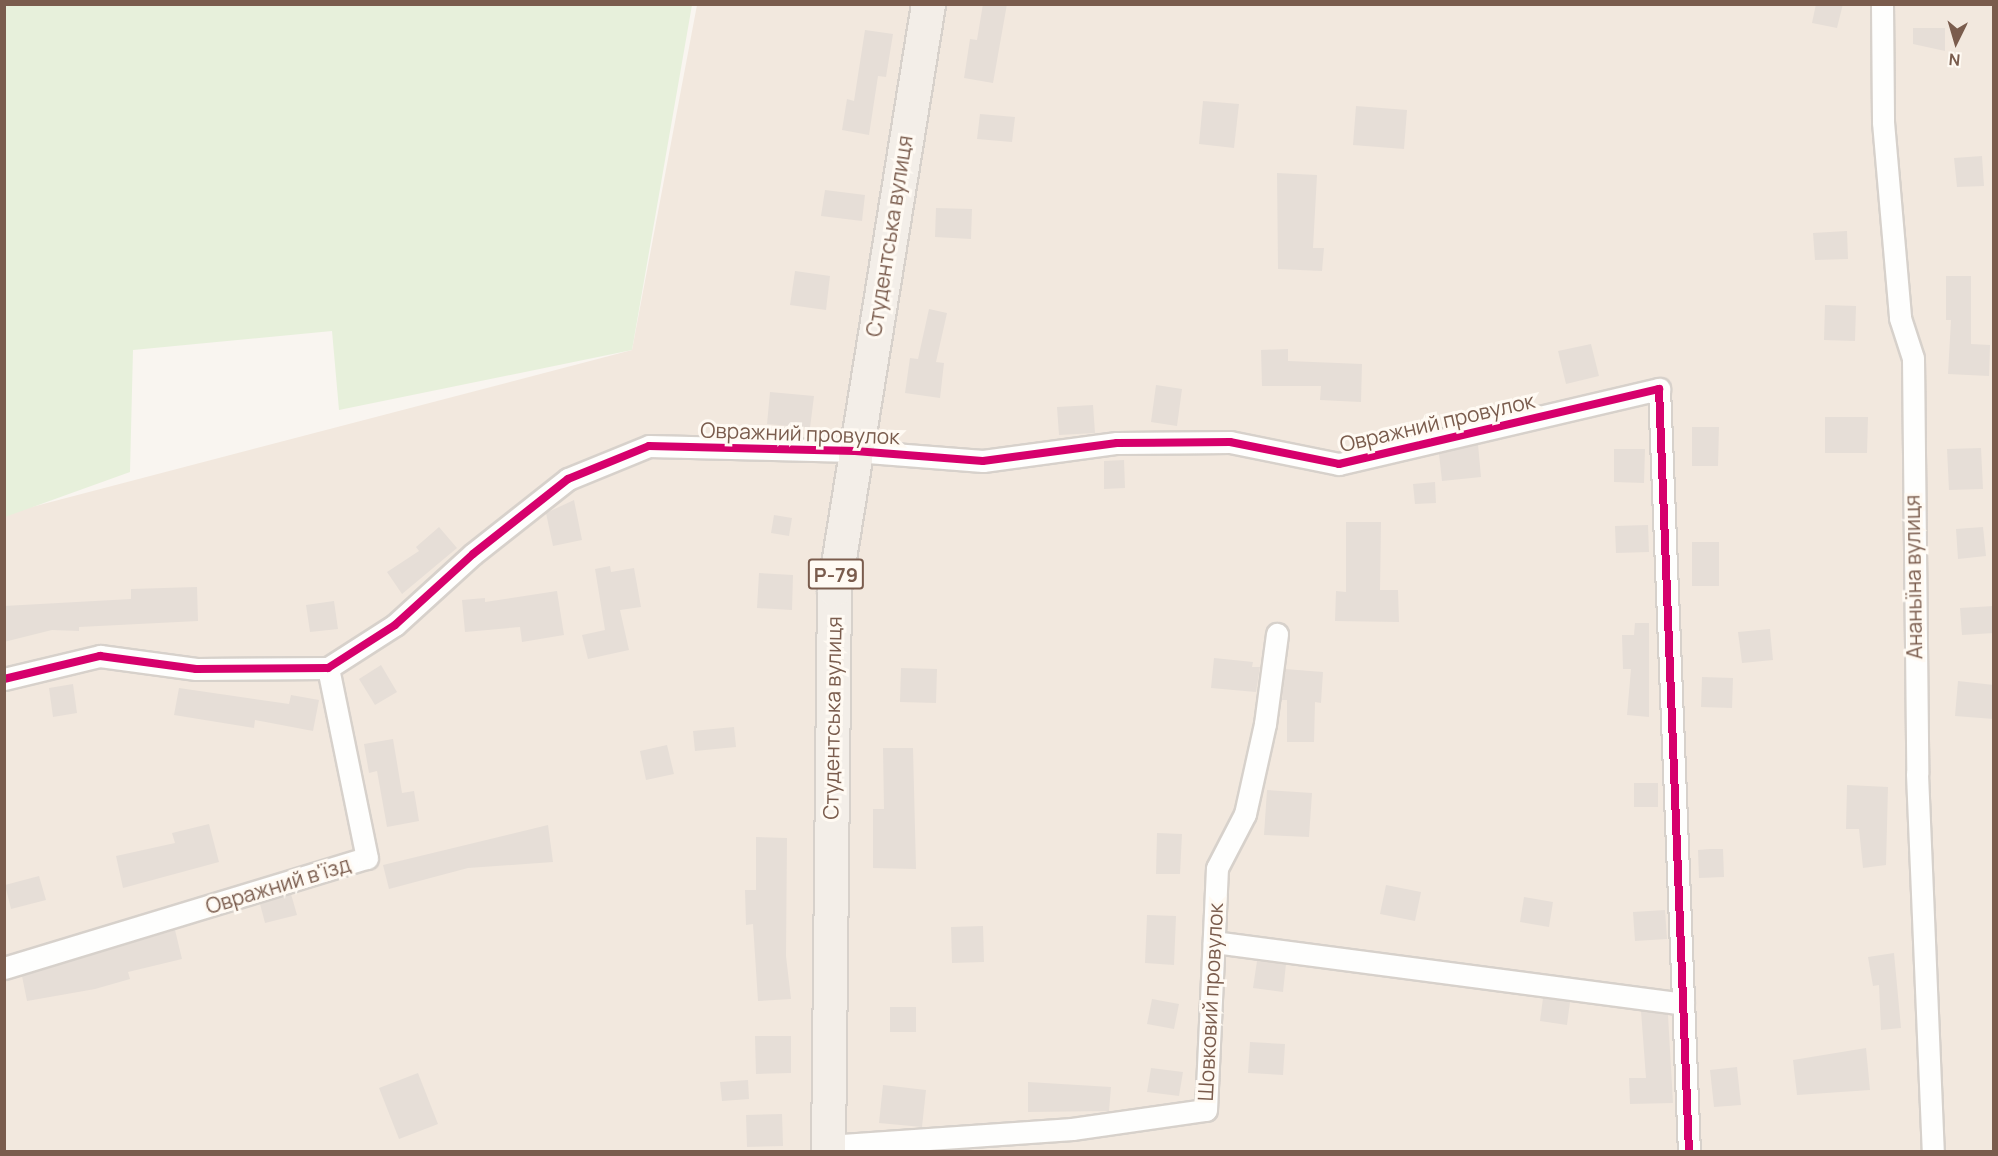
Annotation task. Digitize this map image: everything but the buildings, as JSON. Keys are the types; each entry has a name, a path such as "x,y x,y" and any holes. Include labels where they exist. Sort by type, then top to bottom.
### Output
{"main road":[{"name":"Студентська вулиця","path":"828,1149 834,589 928,4"}],"street":[{"name":"Ананьїна вулиця","path":"1881,4 1887,168 1900,318 1913,358 1917,774 1933,1152"},
{"name":"Овражний провулок","path":"328,668 395,625 473,554 578,475 649,446 855,451 983,461 1117,443 1230,442 1339,464 1659,389 1683,1004"},
{"name":"Шовковий провулок","path":"828,1149 1072,1129 1206,1110 1217,868 1245,814 1265,724 1277,634"},
{"path":"4,679 100,656 196,669 328,668"},
{"name":"Овражний в'їзд","path":"4,968 367,858 328,668"},
{"path":"1214,942 1683,1004 1689,1152"}],"shaded area":[{"path":"697,5 1993,5 1993,1151 5,1152 5,514 632,350"}],"green space":[{"path":"5,4 692,5 632,350 339,410 332,331 133,350 130,472 5,517"}],"cycle path":[{"path":"4,679 100,656 196,669 328,668 395,625 473,554 568,479 649,446 855,451 983,461 1117,443 1230,442 1339,464 1659,389 1689,1152"}]}
